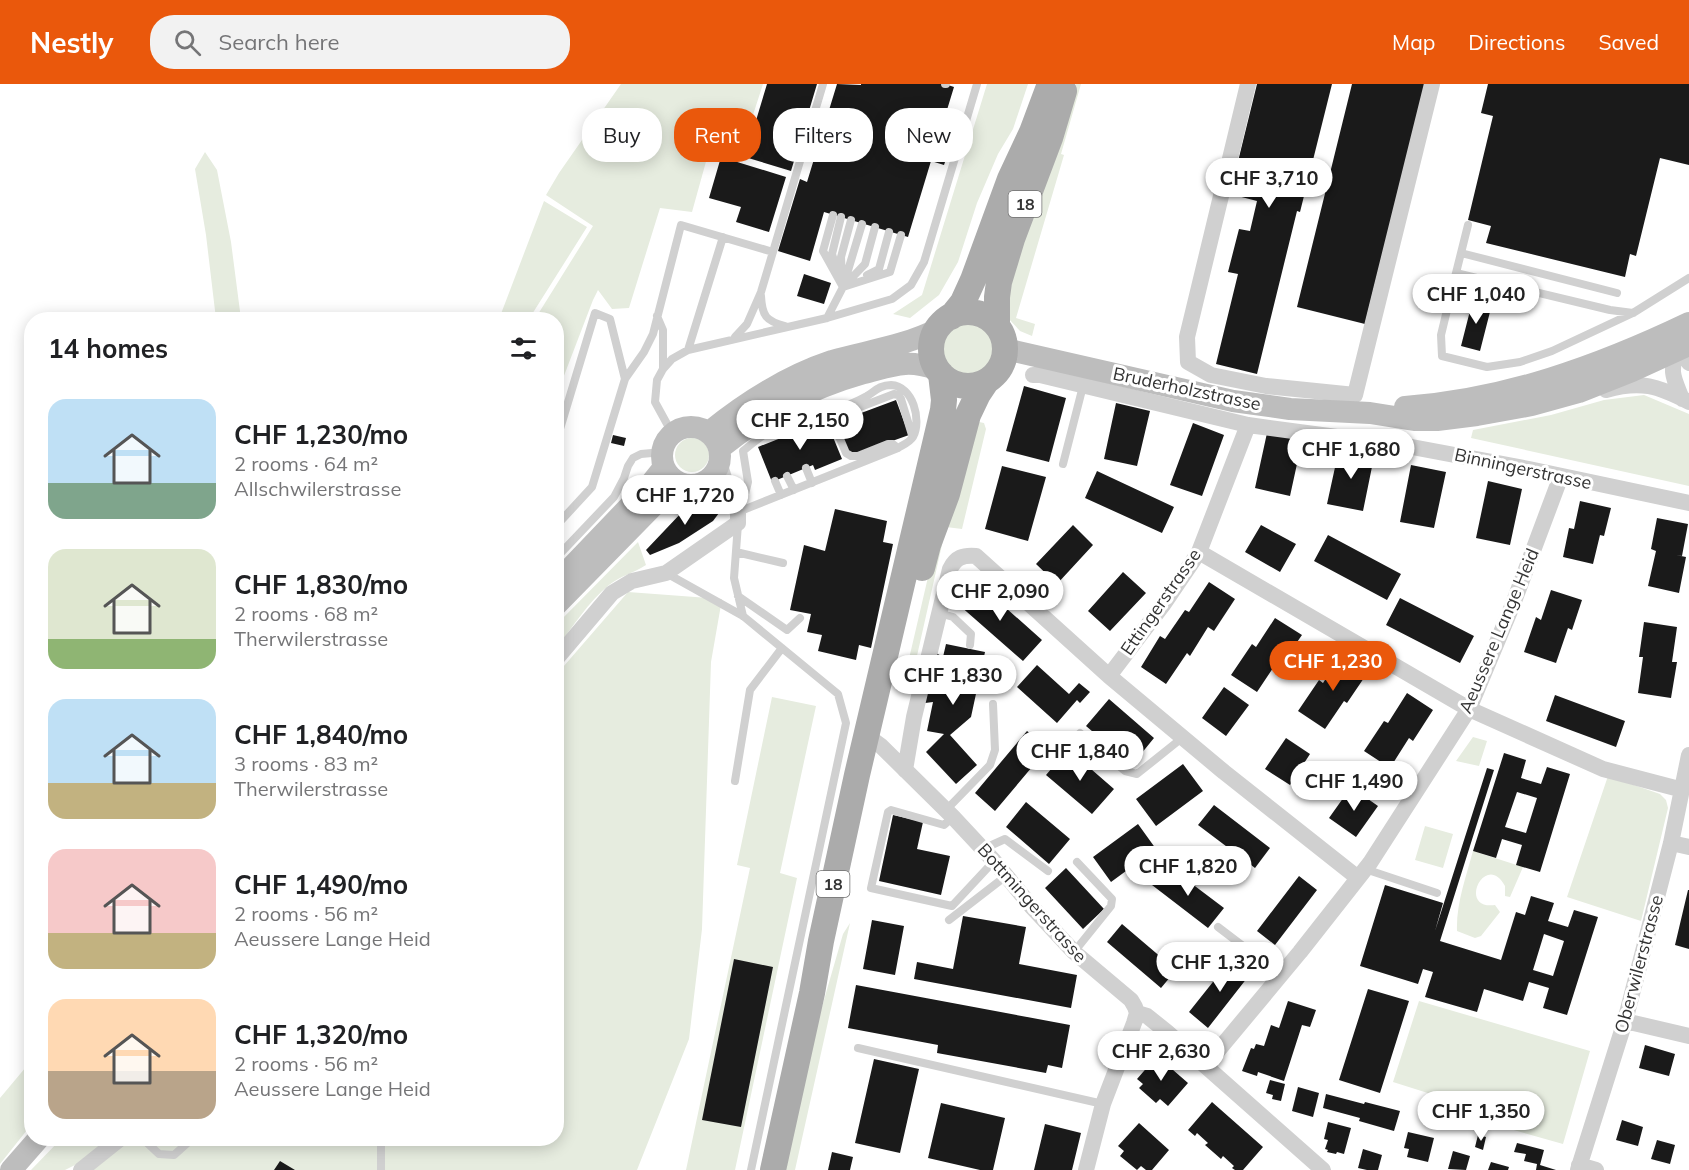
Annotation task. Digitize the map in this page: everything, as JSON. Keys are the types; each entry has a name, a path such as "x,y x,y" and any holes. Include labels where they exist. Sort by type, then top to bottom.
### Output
{"main road":[{"name":"18","path":"944,323 963,302 973,280 1010,179 1032,132 1050,84"},
{"name":"18","path":"1001,338 997,297 999,282 1067,84"},
{"path":"716,448 700,427 690,426 672,433 662,449 662,458 673,472 707,481 715,474 716,448 758,396 791,378 830,362 923,337 944,323 960,314 973,313 987,318 1001,338 1002,363 996,374 986,382 972,386 962,386 947,379 939,371 932,354 934,337 944,323"},
{"name":"Bruderholzstrasse","path":"1001,338 1233,401 1290,409 1370,413 1414,420 1437,420 1477,415 1532,405 1579,392 1686,341"},
{"name":"Bruderholzstrasse","path":"1370,413 1402,407 1464,401 1533,384 1592,366 1653,340 1686,341"},
{"path":"716,448 772,410 838,380 905,364 924,366 939,371"},
{"name":"18","path":"773,1170 812,993 833,943 843,909 874,740 943,410 944,400 939,371"},
{"name":"18","path":"874,740 928,545 947,494 968,415 986,382"},
{"path":"564,575 648,487 673,472"},
{"path":"564,597 660,499 673,472"},
{"path":"11,1170 32,1146"}],"street":[{"path":"1248,84 1187,337 1188,362 1211,375 1266,386 1355,395 1432,84"},
{"path":"1685,400 1672,373 1673,362 1686,341"},
{"name":"Binningerstrasse","path":"1033,375 1248,425 1412,447 1689,503"},
{"path":"1579,392 1591,394 1620,386 1642,384 1685,400"},
{"name":"Ettingerstrasse","path":"1108,676 1163,605 1199,552 1248,425"},
{"path":"716,448 736,513"},
{"path":"673,472 736,513"},
{"name":"Aeussere Lange Heid","path":"1206,1065 1361,874 1469,708 1513,604 1562,476"},
{"path":"564,650 612,593 632,581 666,573 736,513"},
{"path":"1199,552 1469,708 1603,769 1683,790"},
{"path":"905,770 914,717 950,569 959,557 976,556 1108,676 1182,738 1308,840 1361,874"},
{"name":"Bottmingerstrasse","path":"874,740 950,813 1030,906 1074,952 1131,1000 1137,1013 1147,1016 1206,1065 1323,1170"},
{"name":"Oberwilerstrasse","path":"1578,1168 1626,1021 1671,843 1689,755"},
{"path":"1671,843 1689,848"},
{"path":"1086,1170 1103,1104 1137,1013"},
{"path":"1626,1021 1689,1036"},
{"path":"82,1170 111,1146"},
{"path":"1578,1168 1596,1170"}],"lane":[{"path":"732,339 747,324 761,292 823,84"},
{"path":"672,433 655,402 657,380 672,359 688,350 827,318 892,298 911,285 924,262 976,84"},
{"path":"837,216 832,254 843,287"},
{"path":"843,287 841,257 851,220"},
{"path":"827,318 843,287 862,224"},
{"path":"564,517 592,487 625,379 644,352 652,334 681,225 773,252"},
{"path":"1468,225 1441,335 1442,356 1487,367 1520,362 1552,351 1633,313 1689,278"},
{"path":"843,287 865,264 876,227"},
{"path":"843,287 879,269 889,232"},
{"path":"843,287 890,272 901,235"},
{"path":"688,350 723,237"},
{"path":"1461,254 1617,293"},
{"path":"1456,273 1610,310 1633,313"},
{"path":"761,292 765,317 786,327"},
{"path":"564,416 595,313 610,319 625,379"},
{"path":"657,316 663,330 663,369"},
{"path":"736,513 907,443 913,437 917,419 907,392 894,385 878,388 835,410 820,409 803,413 768,431 758,442 743,451 748,482 744,498 736,513 734,578 742,616"},
{"path":"1063,464 1083,386"},
{"path":"898,448 888,444 858,456 851,456 846,453 835,427 837,416 894,394 898,395 913,437"},
{"path":"785,421 790,434"},
{"path":"768,431 772,441"},
{"path":"564,550 614,497 633,458 641,454 673,472"},
{"path":"806,468 812,483"},
{"path":"788,476 794,490"},
{"path":"774,481 781,495"},
{"path":"736,552 783,563"},
{"path":"666,573 742,616 838,694 846,723 752,1170"},
{"path":"738,596 787,630 800,618"},
{"path":"939,613 953,617 971,634 970,645"},
{"path":"735,782 750,690 782,648"},
{"path":"993,704 996,750 990,765 950,813 944,825 891,810 888,812 871,888 952,906 988,855 1005,839 1048,872"},
{"path":"1080,733 1125,771 1137,774 1182,738"},
{"path":"1074,952 1111,906 1112,899 1077,862"},
{"path":"1361,874 1437,893"},
{"path":"949,920 1006,876"},
{"path":"1218,927 1281,975"},
{"path":"858,1048 1103,1104"},
{"path":"150,1146 159,1154 174,1155 184,1146"},
{"path":"381,1146 381,1170"}],"shaded area":[{"path":"621,84 763,84 755,108 674,108 674,162 706,162 692,212 660,208 629,308 612,309 598,290 564,376 564,312 539,312 593,226 546,195 582,140 582,162 662,162 662,108 604,108"},
{"path":"987,84 1028,84 1013,129 998,154 977,203 958,262 939,295 910,318 893,314 922,295 963,162 973,162 973,129"},
{"path":"1076,84 1081,84 1061,154 1064,155 1016,318 1035,324 1032,336 1020,331 1008,318 1005,290"},
{"path":"205,152 217,170 231,242 240,312 215,312 195,169"},
{"path":"544,201 587,227 533,312 502,312"},
{"path":"963,323 973,323 987,330 994,349 987,368 973,375 963,375 953,371 946,364 942,354 942,344 946,334 953,327"},
{"path":"1644,395 1689,414 1689,486 1471,438 1473,430 1551,415 1604,400"},
{"path":"974,421 984,423 986,429 962,529 946,527 912,678 905,676 935,547"},
{"path":"692,438 704,443 709,455 704,467 692,472 680,467 675,455 680,443"},
{"path":"638,542 646,565 613,582 601,592 564,638 564,617"},
{"path":"628,592 722,599 711,662 702,929 689,1039 637,1170 86,1170 122,1146 564,1146 564,666"},
{"path":"772,697 816,706 780,873 797,878 735,1170 686,1170 750,868 737,865"},
{"path":"1473,737 1487,741 1479,766 1456,761"},
{"path":"1608,776 1660,794 1666,800 1668,808 1641,921 1567,897"},
{"path":"1425,826 1453,834 1443,868 1415,860"},
{"path":"1473,851 1523,867 1510,897 1505,896 1505,886 1498,877 1490,874 1478,884 1477,899 1483,904 1495,905 1500,912 1481,936 1475,938 1457,931 1460,901"},
{"path":"850,923 795,1170 782,1170 813,1038 843,934"},
{"path":"1419,1001 1590,1051 1563,1144 1450,1112 1453,1101 1393,1082"},
{"path":"24,1069 24,1134 0,1164 0,1098"},
{"path":"54,1146 99,1146 77,1164 65,1170 31,1170"}],"building":[{"path":"767,84 817,84 810,108 773,108 773,162 794,162 791,171 761,162 760,108"},
{"path":"837,84 945,84 954,87 948,108 885,108 885,162 931,162 908,237 824,212 810,261 778,251 800,179 807,182 813,162 873,162 873,108 830,108"},
{"path":"1257,84 1332,84 1300,212 1297,211 1257,374 1216,364 1238,274 1228,272 1239,229 1250,231 1257,201 1230,194"},
{"path":"1352,84 1425,84 1365,324 1297,307"},
{"path":"1488,84 1689,84 1689,165 1660,158 1636,256 1630,254 1625,277 1486,243 1491,226 1468,220 1493,116 1481,113"},
{"path":"720,162 737,162 786,177 769,232 736,222 741,207 709,198"},
{"path":"804,274 831,283 824,304 797,296"},
{"path":"1473,299 1492,304 1480,351 1461,346"},
{"path":"1024,386 1066,398 1049,462 1006,451"},
{"path":"896,400 909,435 856,454 848,451 837,422"},
{"path":"1116,403 1150,411 1137,466 1104,459"},
{"path":"826,420 842,459 815,470 813,465 772,482 758,447"},
{"path":"1193,423 1224,435 1202,496 1170,485"},
{"path":"1267,433 1302,441 1290,496 1255,488"},
{"path":"613,435 626,438 624,446 611,443"},
{"path":"1339,449 1374,457 1363,511 1327,504"},
{"path":"1411,465 1446,472 1434,528 1400,522"},
{"path":"1002,466 1046,477 1028,541 985,529"},
{"path":"1097,471 1174,507 1162,533 1085,498"},
{"path":"1488,481 1522,489 1510,545 1476,538"},
{"path":"701,499 719,513 713,521 679,543 650,555 646,550 683,511"},
{"path":"1580,501 1611,508 1604,536 1600,535 1593,564 1563,557 1569,528 1574,529"},
{"path":"835,509 887,521 883,542 893,544 871,648 859,645 856,660 818,651 822,635 807,632 811,614 790,610 804,545 825,551"},
{"path":"1657,518 1688,524 1682,556 1676,555 1686,557 1679,593 1648,586 1656,551 1651,549"},
{"path":"1073,525 1093,545 1057,584 1036,564"},
{"path":"1261,525 1296,544 1280,572 1245,552"},
{"path":"1328,535 1401,574 1387,600 1314,561"},
{"path":"1123,572 1146,593 1110,631 1088,611"},
{"path":"1209,582 1235,599 1214,631 1208,627 1190,656 1187,653 1166,684 1141,667 1160,636 1165,639 1185,610 1189,612"},
{"path":"978,583 1042,640 1023,661 959,605"},
{"path":"1551,590 1582,600 1572,630 1568,628 1556,663 1524,652 1536,617 1541,620"},
{"path":"1400,598 1474,636 1460,663 1386,625"},
{"path":"1275,618 1302,635 1281,665 1277,662 1257,692 1231,675 1252,644 1256,647"},
{"path":"1644,622 1677,627 1672,662 1677,662 1671,698 1638,693 1643,657 1639,657"},
{"path":"946,644 985,652 971,717 950,735 977,765 956,784 926,752 944,734 927,731 933,702 925,703 936,653 943,657"},
{"path":"1342,654 1368,672 1347,703 1344,701 1325,729 1298,711 1319,680 1323,683"},
{"path":"1037,665 1069,694 1079,683 1090,692 1080,703 1077,700 1057,723 1017,687"},
{"path":"1224,687 1249,705 1226,736 1202,718"},
{"path":"1407,693 1433,710 1413,741 1409,738 1390,768 1364,751 1384,721 1388,723"},
{"path":"1555,695 1625,721 1616,747 1546,721"},
{"path":"1109,699 1154,738 1132,765 1086,726"},
{"path":"1027,731 1048,748 995,811 975,793"},
{"path":"1286,738 1310,754 1290,785 1265,769"},
{"path":"1068,749 1114,789 1092,814 1046,775"},
{"path":"1504,753 1526,760 1521,778 1541,784 1547,767 1570,774 1540,872 1516,865 1522,845 1502,839 1496,858 1473,851","holes":["1517,792 1537,798 1526,833 1505,827"]},
{"path":"1183,764 1203,791 1156,826 1136,799"},
{"path":"1487,768 1494,770 1440,941 1501,960 1516,912 1525,915 1531,896 1554,903 1548,921 1568,927 1574,910 1598,917 1567,1015 1543,1008 1549,988 1529,982 1523,1001 1484,989 1477,1012 1425,997 1433,972 1423,969 1418,984 1360,966 1385,885 1443,903 1435,931","holes":["1544,934 1564,941 1553,976 1533,970"]},
{"path":"1351,787 1378,806 1356,837 1329,818"},
{"path":"1026,802 1070,839 1049,864 1006,827"},
{"path":"1214,805 1270,848 1255,868 1198,825"},
{"path":"893,815 923,822 917,849 950,856 941,895 879,881"},
{"path":"1138,824 1156,849 1111,882 1093,857"},
{"path":"1167,865 1224,908 1208,928 1152,885"},
{"path":"1066,868 1104,909 1083,929 1045,888"},
{"path":"1299,876 1317,890 1275,945 1257,931"},
{"path":"1689,890 1689,949 1675,945"},
{"path":"963,916 1026,927 1019,964 1077,975 1071,1008 914,979 917,962 953,969"},
{"path":"872,920 904,926 895,975 863,969"},
{"path":"1122,924 1176,970 1161,988 1107,942"},
{"path":"1232,958 1251,973 1208,1028 1189,1012"},
{"path":"734,959 773,967 741,1127 702,1120"},
{"path":"856,985 1070,1025 1062,1068 1048,1065 1046,1073 937,1053 938,1045 848,1028"},
{"path":"1368,989 1409,1001 1380,1093 1339,1080"},
{"path":"1288,1001 1316,1010 1310,1027 1302,1025 1284,1081 1258,1072 1257,1076 1242,1071 1251,1048 1254,1049 1256,1044 1264,1046 1271,1025 1279,1028"},
{"path":"1645,1045 1675,1054 1669,1076 1639,1068"},
{"path":"1157,1056 1188,1083 1168,1106 1160,1099 1156,1103 1139,1088 1143,1084 1137,1079"},
{"path":"874,1059 919,1069 900,1153 855,1143"},
{"path":"1270,1080 1285,1084 1281,1101 1272,1099 1273,1095 1266,1093"},
{"path":"1298,1087 1319,1093 1313,1117 1292,1111"},
{"path":"1326,1094 1400,1111 1394,1131 1359,1121 1360,1118 1323,1108"},
{"path":"1212,1102 1263,1147 1243,1170 1232,1168 1234,1166 1223,1156 1221,1159 1205,1145 1208,1143 1197,1133 1195,1136 1188,1130"},
{"path":"941,1103 1005,1118 993,1170 980,1170 928,1158"},
{"path":"1622,1120 1643,1127 1638,1146 1616,1140"},
{"path":"1328,1122 1351,1128 1344,1154 1327,1152 1328,1150 1325,1149 1328,1140 1324,1139"},
{"path":"1139,1123 1169,1150 1152,1170 1146,1170 1141,1166 1137,1170 1120,1156 1124,1151 1118,1146"},
{"path":"1045,1124 1081,1133 1072,1170 1034,1170"},
{"path":"1408,1132 1434,1138 1428,1162 1407,1157 1409,1149 1404,1148"},
{"path":"1478,1135 1486,1137 1483,1150 1475,1147"},
{"path":"1657,1140 1675,1145 1670,1164 1651,1159"},
{"path":"1517,1143 1544,1150 1540,1165 1556,1170 1536,1170 1537,1164 1524,1161 1526,1154 1514,1152"},
{"path":"1363,1149 1382,1155 1378,1170 1358,1168"},
{"path":"1453,1151 1470,1156 1466,1170 1448,1169"},
{"path":"832,1152 853,1157 850,1170 828,1170"},
{"path":"280,1161 295,1170 274,1170"},
{"path":"1491,1162 1509,1167 1508,1170 1488,1170"}]}
